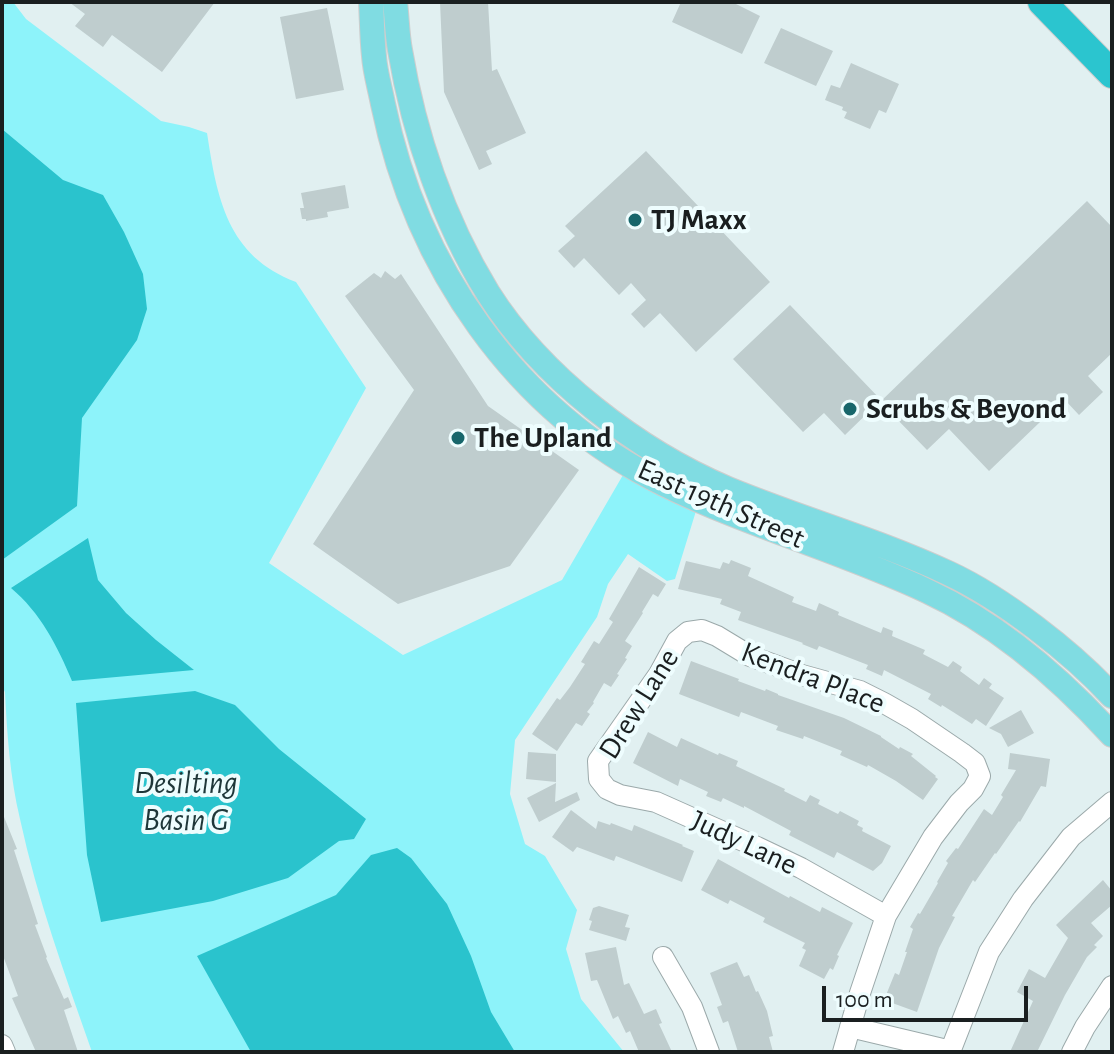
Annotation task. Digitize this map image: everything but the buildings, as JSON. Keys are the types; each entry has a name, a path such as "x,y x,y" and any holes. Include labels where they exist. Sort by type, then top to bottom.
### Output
{"highway":[{"path":"1042,2 1112,74"}],"main road":[{"name":"East 19th Street","path":"371,2 374,58 389,133 416,217 468,310 499,354 536,393 613,455 664,484 929,592 983,622 1038,663 1080,700 1112,735"},
{"name":"East 19th Street","path":"395,2 399,49 418,129 447,213 490,295 551,370 617,426 671,462 728,489 950,574 1003,604 1056,645 1112,696"}],"street":[{"name":"Kendra Place","path":"688,632 702,630 750,656 860,691 912,719 975,763 980,776 973,789 933,837 886,916"},
{"name":"Drew Lane","path":"599,779 598,761 604,750 659,674 677,641 688,632"},
{"name":"Judy Lane","path":"599,779 607,789 620,795 656,802 801,868 886,916"},
{"path":"850,1027 950,1052 989,952 1023,899 1071,837 1112,802"},
{"path":"843,1052 886,916"},
{"path":"663,957 692,1007 709,1052"},
{"path":"1072,1052 1112,986"},
{"path":"2,1045 5,1052"}],"shaded area":[{"path":"2,2 13,2 26,19 161,121 207,133 221,202 240,241 254,257 273,271 296,282 366,388 269,563 403,655 562,580 623,475 696,511 675,579 667,581 628,554 608,584 597,617 515,740 510,794 525,844 545,856 577,910 566,949 581,999 624,1052 92,1052 52,936 27,849 14,787 2,686"}],"water":[{"path":"2,129 63,180 103,195 143,274 147,309 137,340 82,418 77,506 2,560"},
{"name":"Desilting Basin G","path":"88,538 98,580 126,613 194,670 72,681 47,631 31,608 11,588"},
{"name":"Desilting Basin G","path":"195,691 235,705 279,749 366,819 354,839 339,841 288,878 213,901 101,922 87,855 76,703"},
{"path":"397,848 411,858 447,904 471,956 491,1012 515,1052 251,1052 197,956 336,895 371,855"}],"place":[{"name":"TJ Maxx","path":"635,220"},
{"name":"Scrubs & Beyond","path":"850,409"},
{"name":"The Upland","path":"458,438"}]}
